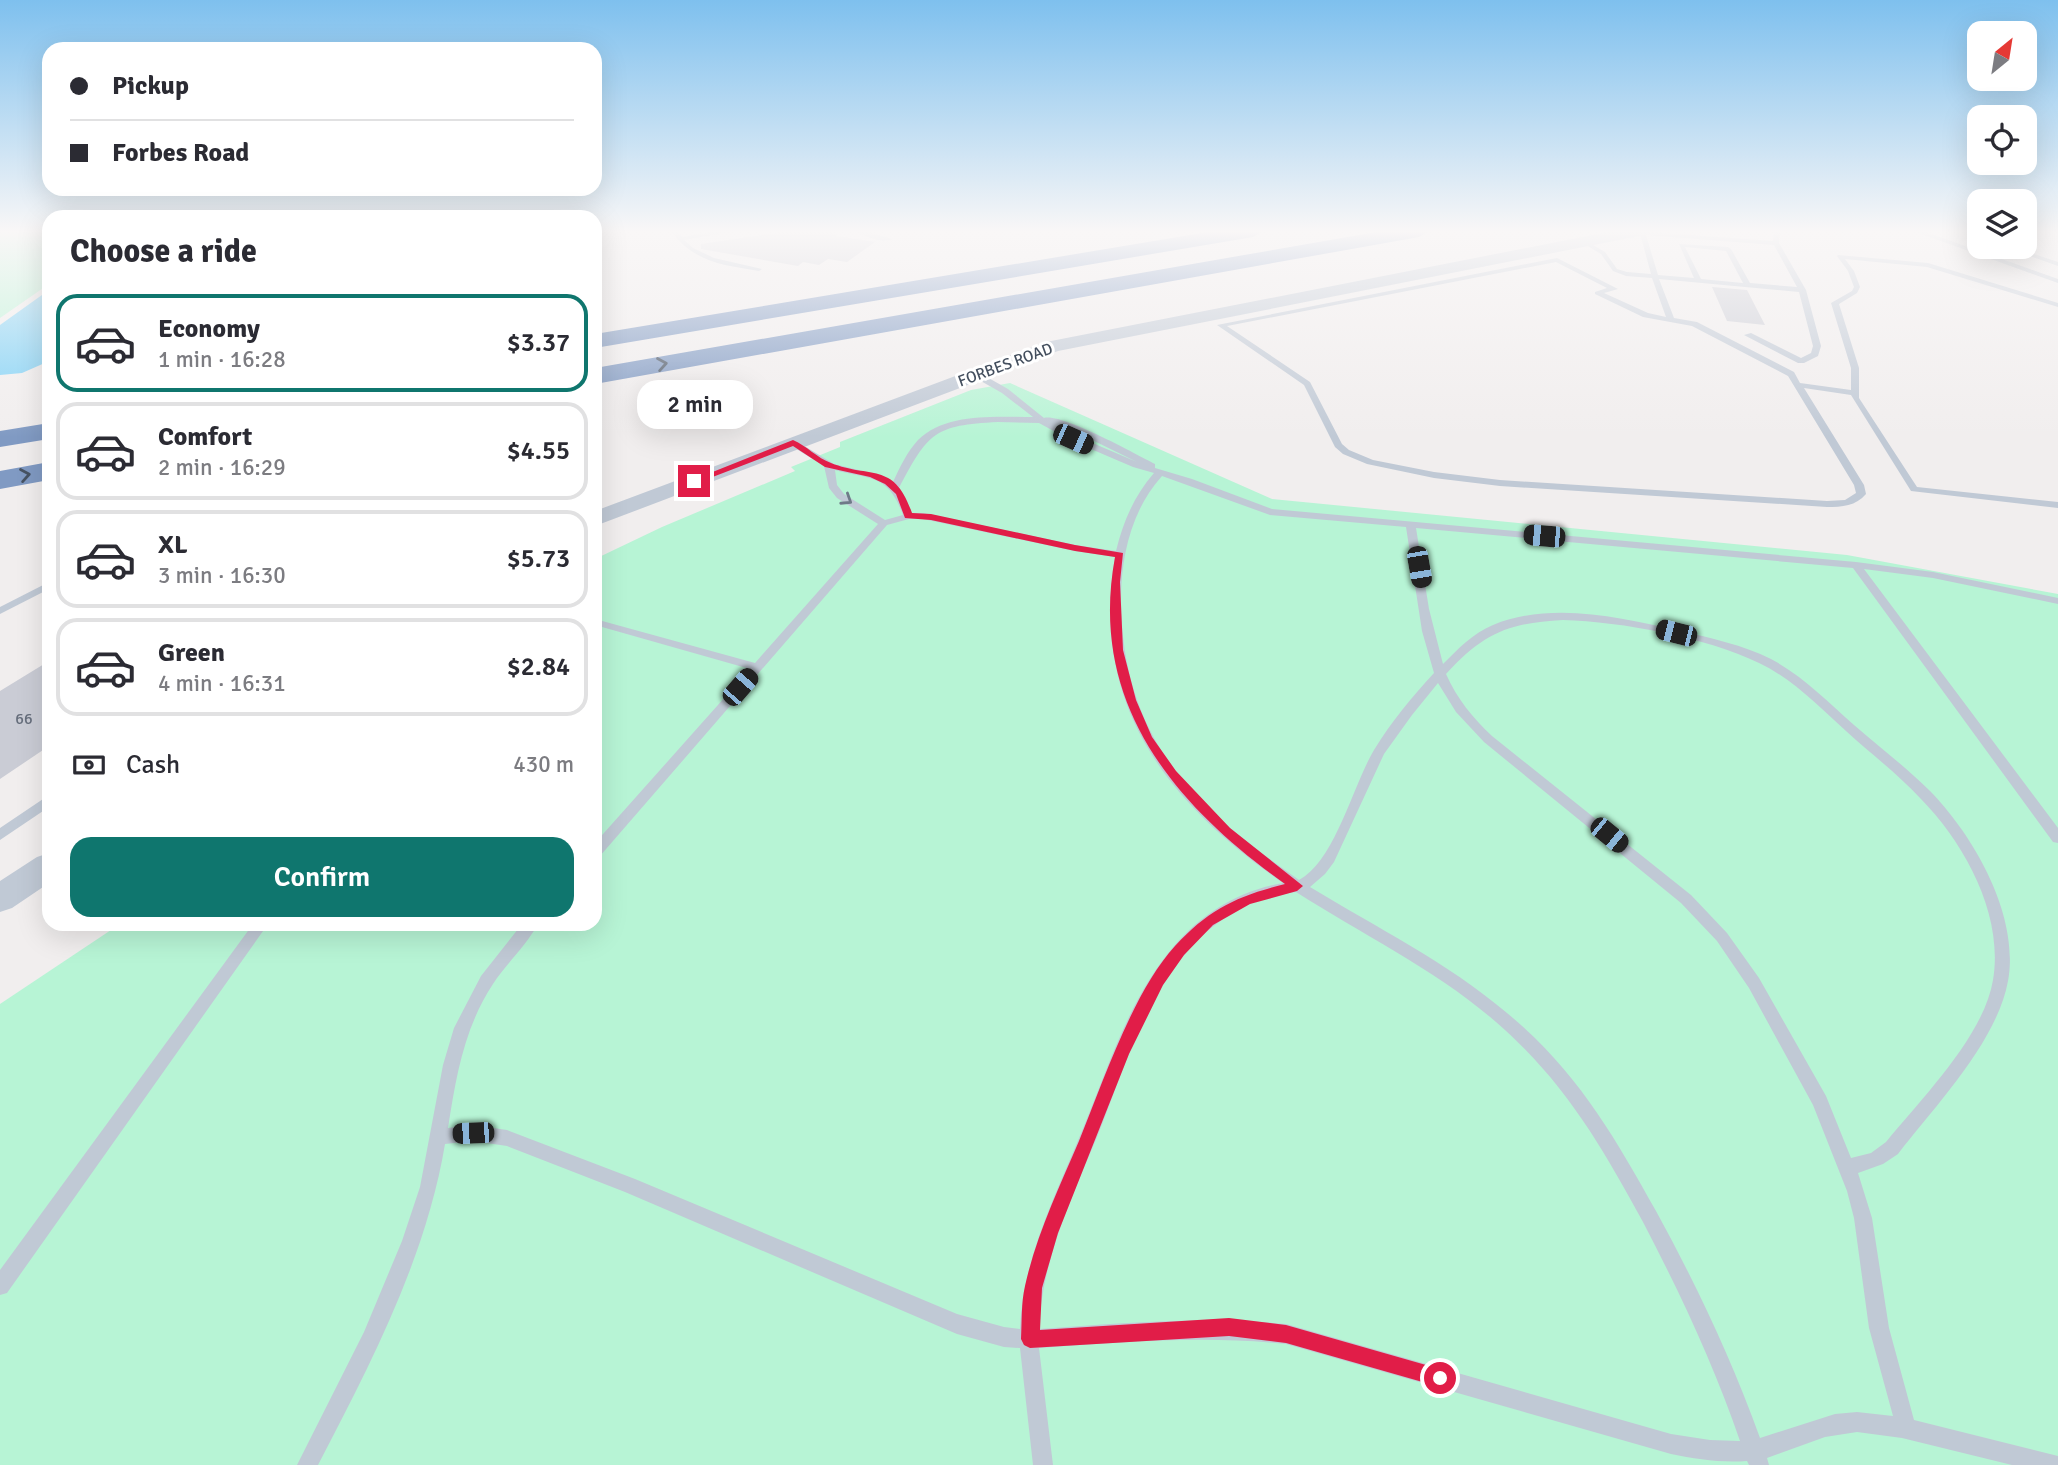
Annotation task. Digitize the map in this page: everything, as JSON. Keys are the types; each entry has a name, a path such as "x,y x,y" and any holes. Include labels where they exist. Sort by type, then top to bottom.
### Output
{"highway":[{"path":"602,340 846,299"},
{"path":"602,375 1034,299"},
{"path":"0,439 42,432"},
{"path":"0,480 42,472"}],"street":[{"name":"FORBES ROAD","path":"602,516 1039,350 1094,336 1285,299"},
{"path":"0,898 42,871"}],"lane":[{"path":"1354,299 1221,325 1307,384 1334,440 1346,452 1370,462 1478,481 1827,504 1853,501 1861,494 1859,485 1800,385 1786,371 1694,324 1646,315 1611,299"},
{"path":"1663,299 1671,319"},
{"path":"1748,335 1801,361 1815,354 1817,346 1805,299"},
{"path":"1842,299 1835,303 1855,368 1853,393 1914,489 2058,505"},
{"path":"2040,299 2058,305"},
{"path":"975,374 1005,391 1038,417"},
{"path":"1800,385 1853,393"},
{"path":"895,487 913,454 929,435 980,420 1038,417 1072,427 1135,455 1160,473 1269,512 1856,565 1933,575 2058,601"},
{"path":"793,443 828,465 872,475 895,487 903,498 908,516"},
{"path":"828,465 833,472 833,487 839,495 884,523"},
{"path":"1160,473 1140,496 1120,555 1115,582 1118,650 1130,700 1147,738 1172,774 1250,853 1297,886 1405,948 1457,982 1511,1025 1564,1080 1606,1141 1671,1258 1718,1359 1757,1458"},
{"path":"602,844 884,523 908,516 931,517 1120,555"},
{"path":"1412,526 1433,649 1441,675 1454,700 1481,732 1669,884 1722,937 1754,983 1799,1060 1848,1167 1863,1218 1885,1355 1906,1428"},
{"path":"1856,565 2058,838"},
{"path":"0,611 42,589"},
{"path":"1043,1465 1030,1339 1033,1288 1049,1233 1122,1053 1157,981 1179,951 1209,922 1246,899 1308,881 1324,866 1381,748 1441,675 1482,635 1511,623 1544,617 1600,618 1700,639 1753,655 1792,678 1911,781 1937,807 1959,837 1987,892 2001,947 2001,983 1981,1033 1892,1148 1880,1158 1848,1167"},
{"path":"602,624 757,667"},
{"path":"0,835 42,805"},
{"path":"0,1286 256,931"},
{"path":"307,1465 373,1337 402,1269 424,1205 451,1064 464,1024 496,966 525,931"},
{"path":"438,1137 473,1133 507,1138 641,1190 957,1324 1004,1337 1030,1339 1229,1327 1286,1334 1671,1444 1757,1458 1836,1423 1856,1422 1906,1428 2054,1465"}],"green space":[{"path":"0,299 27,299 0,318"},
{"path":"1010,383 1272,499 1847,555 2058,594 2058,1465 0,1465 0,1004 110,931 602,931 602,556 662,527 795,471 791,467 840,447 840,442 971,390"}],"water":[{"path":"36,299 42,299 42,364 22,373 0,375 0,325"}],"building":[{"path":"1717,299 1752,299 1765,325 1727,321"},
{"path":"42,665 42,751 0,779 0,691"}],"route":[{"path":"694,481 793,443 828,465 872,475 888,482 903,498 908,516 931,517 1120,555 1115,582 1118,650 1130,700 1147,738 1172,774 1204,810 1250,853 1297,886 1246,899 1209,922 1179,951 1157,981 1122,1053 1049,1233 1033,1288 1029,1314 1030,1339 1229,1327 1286,1334 1440,1378"}]}
